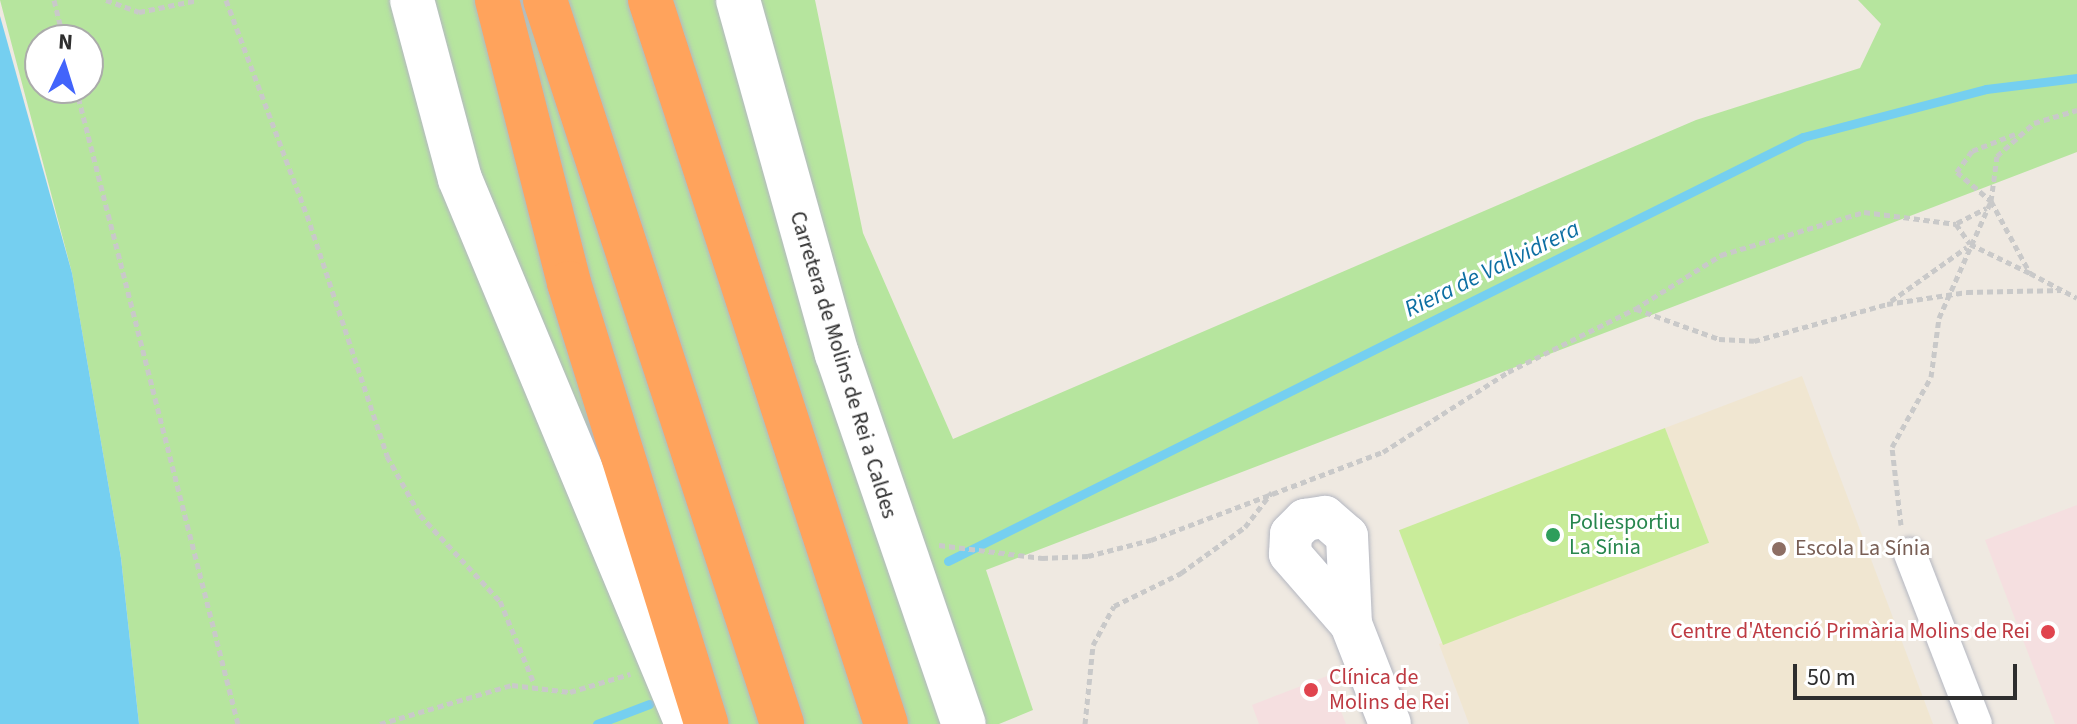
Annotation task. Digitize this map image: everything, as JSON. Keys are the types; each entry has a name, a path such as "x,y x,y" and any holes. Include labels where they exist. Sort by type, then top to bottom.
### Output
{"highway":[{"path":"497,0 591,359 706,724"},
{"path":"545,0 782,724"},
{"path":"650,0 886,724"}],"main road":[{"path":"412,0 460,179 687,724"},
{"name":"Carretera de Molins de Rei a Caldes","path":"738,0 837,354 964,724"}],"street":[{"path":"1910,554 1976,724"},
{"path":"1351,624 1301,570 1328,575 1348,555 1351,624 1390,724"}],"path":[{"path":"54,0 60,24"},
{"path":"106,0 139,12 198,0"},
{"path":"226,0 307,215 387,456 420,515 500,601 534,683"},
{"path":"80,104 238,724"},
{"path":"2030,273 1991,201 1964,181 1957,163 2046,116 2077,110"},
{"path":"1910,554 1894,506 1892,447 1931,377 1939,318 1952,295 1970,244 1991,201 1997,156 2017,134"},
{"path":"926,546 1088,556 1383,452 1508,372 1635,309 1721,255 1864,212 1956,224 1979,217 1991,201"},
{"path":"1956,224 1970,244 2077,298"},
{"path":"1887,304 1970,244"},
{"path":"1635,309 1735,342 1773,340 1887,304 1952,295 2061,290"},
{"path":"1085,724 1093,645 1114,606 1181,573 1245,527 1273,492"},
{"path":"380,724 534,683 570,692 635,672"}],"shaded area":[{"name":"Escola La Sínia","path":"1802,376 1933,724 1469,724 1439,644 1709,543 1665,428"},
{"name":"Centre d'Atenció Primària Molins de Rei","path":"2077,505 2077,724 2055,724 1985,540"},
{"name":"Clínica de Molins de Rei","path":"1327,676 1346,724 1259,724 1252,705"}],"green space":[{"path":"0,0 815,0 863,233 953,439 1696,120 1860,68 1881,24 1858,0 2077,0 2077,152 986,570 1033,710 999,724 139,724 121,558 72,273 27,104 104,104 104,24 24,24 24,91"},
{"name":"Poliesportiu La Sínia","path":"1665,428 1709,543 1443,645 1399,530"}],"water":[{"path":"0,16 72,273 121,558 139,724 0,724"}],"waterway":[{"name":"Riera de Vallvidrera","path":"948,561 1803,137 1986,89 2077,78"},
{"name":"Riera de Vallvidrera","path":"597,724 649,704"}],"place":[{"name":"Poliesportiu La Sínia","path":"1553,535"},
{"name":"Escola La Sínia","path":"1779,549"},
{"name":"Centre d'Atenció Primària Molins de Rei","path":"2048,632"},
{"name":"Clínica de Molins de Rei","path":"1311,690"}]}
